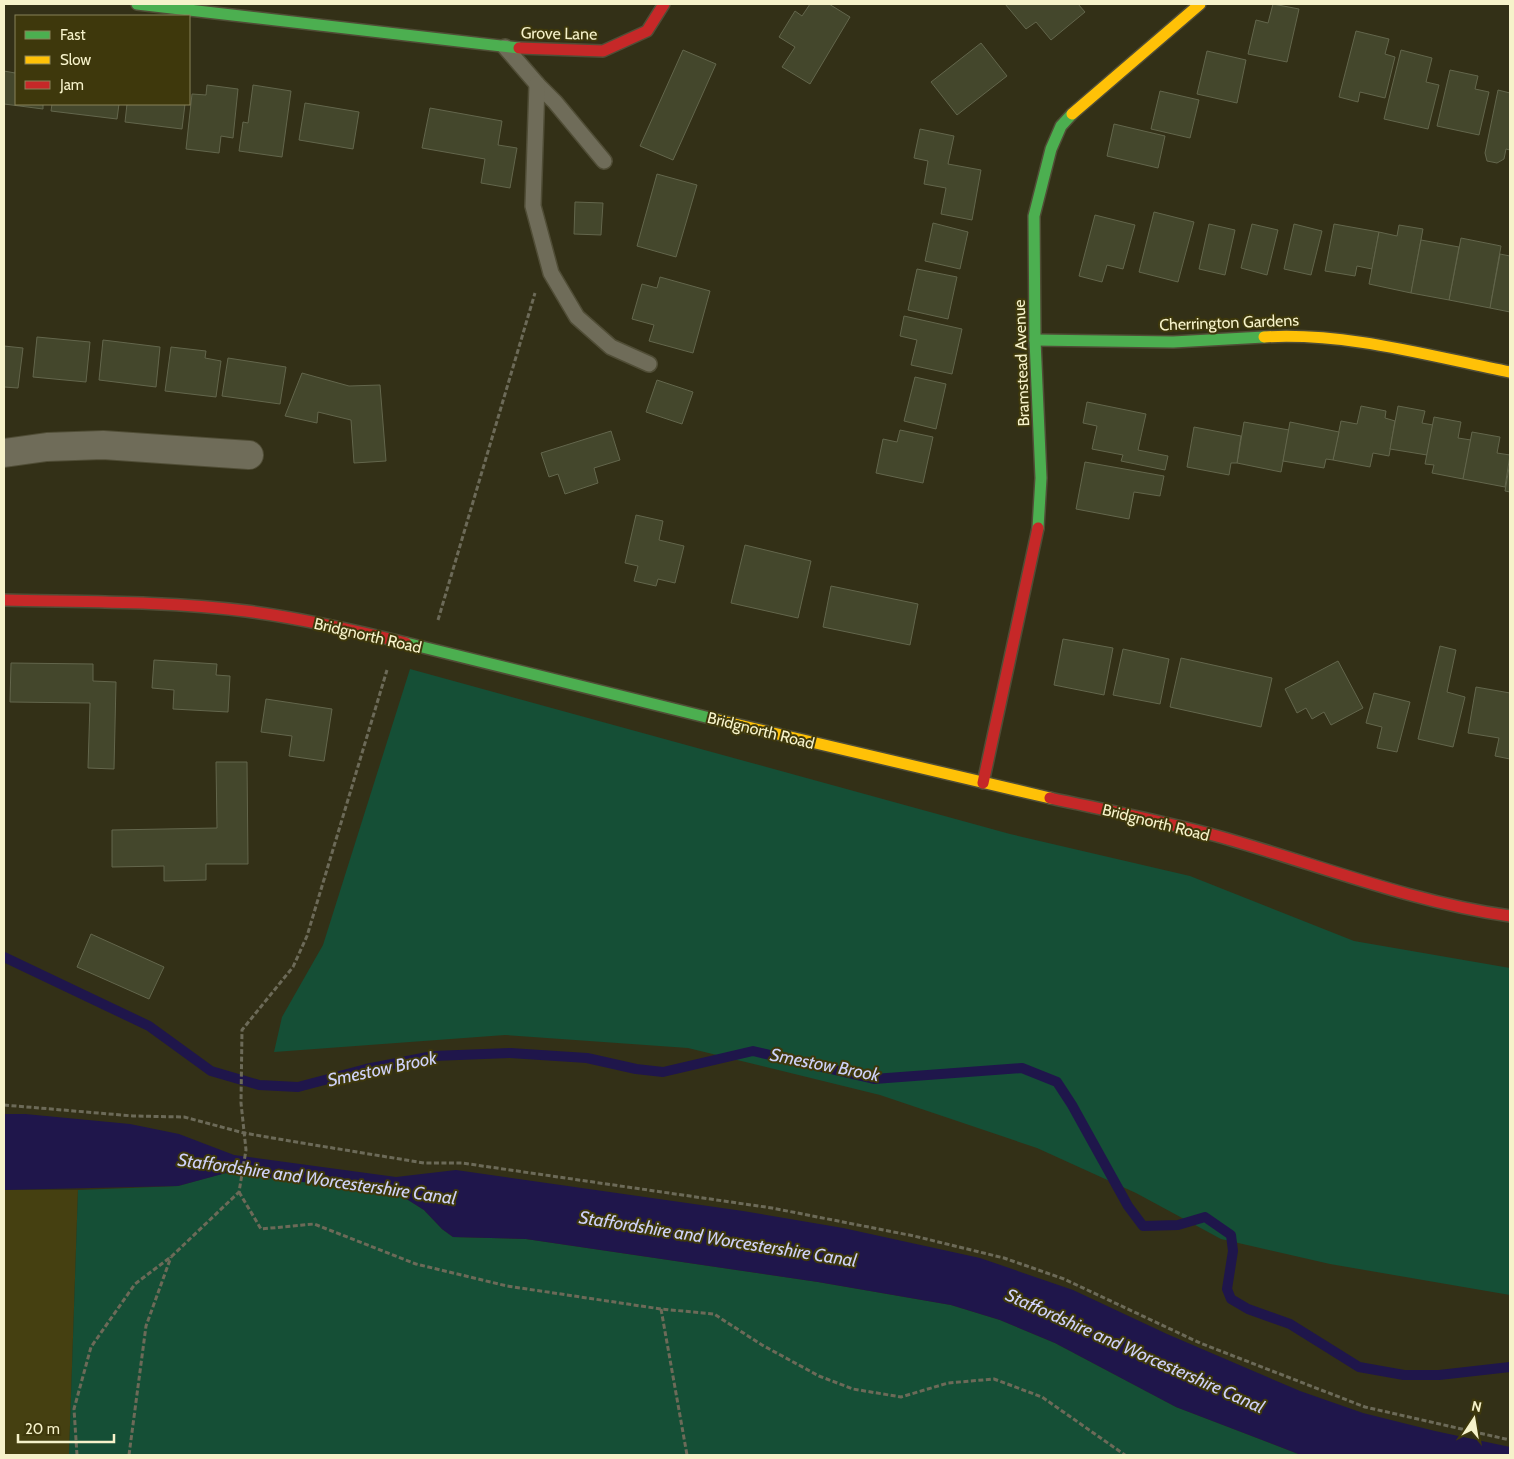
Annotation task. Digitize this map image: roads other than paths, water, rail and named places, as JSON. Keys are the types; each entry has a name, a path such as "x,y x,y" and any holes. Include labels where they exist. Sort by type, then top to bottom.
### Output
{"main road":[{"name":"Grove Lane","path":"137,4 500,47 603,51 647,30 664,4"},
{"name":"Bramstead Avenue","path":"982,782 1039,523 1041,478 1035,340 1034,216 1043,174 1061,126 1077,107 1200,4"},
{"name":"Cherrington Gardens","path":"1035,340 1173,342 1298,334 1331,337 1510,372"},
{"name":"Bridgnorth Road","path":"4,600 142,604 245,611 335,626 982,782 1207,834 1410,894 1482,912 1510,916"}],"street":[{"path":"4,453 48,447 103,445 249,455"}],"lane":[{"path":"500,47 555,102 604,161"},
{"path":"537,84 533,206 551,273 576,318 612,347 649,364"}],"water":[{"name":"Staffordshire and Worcestershire Canal","path":"4,1114 25,1114 130,1124 179,1134 234,1155 396,1177 456,1170 743,1211 843,1228 980,1258 1073,1290 1167,1334 1300,1391 1363,1413 1510,1447 1510,1455 1301,1455 1176,1407 1055,1343 1000,1320 951,1305 818,1282 526,1239 453,1237 442,1229 424,1210 397,1193 226,1173 178,1186 4,1190"}],"waterway":[{"name":"Smestow Brook","path":"4,957 149,1026 211,1071 259,1085 298,1087 366,1069 433,1056 510,1053 587,1058 636,1069 663,1072 753,1051 874,1079 1022,1068 1057,1082 1072,1105 1128,1206 1143,1226 1178,1225 1205,1217 1231,1235 1233,1251 1227,1289 1231,1299 1248,1309 1290,1324 1359,1367 1404,1375 1439,1375 1510,1367"}]}
